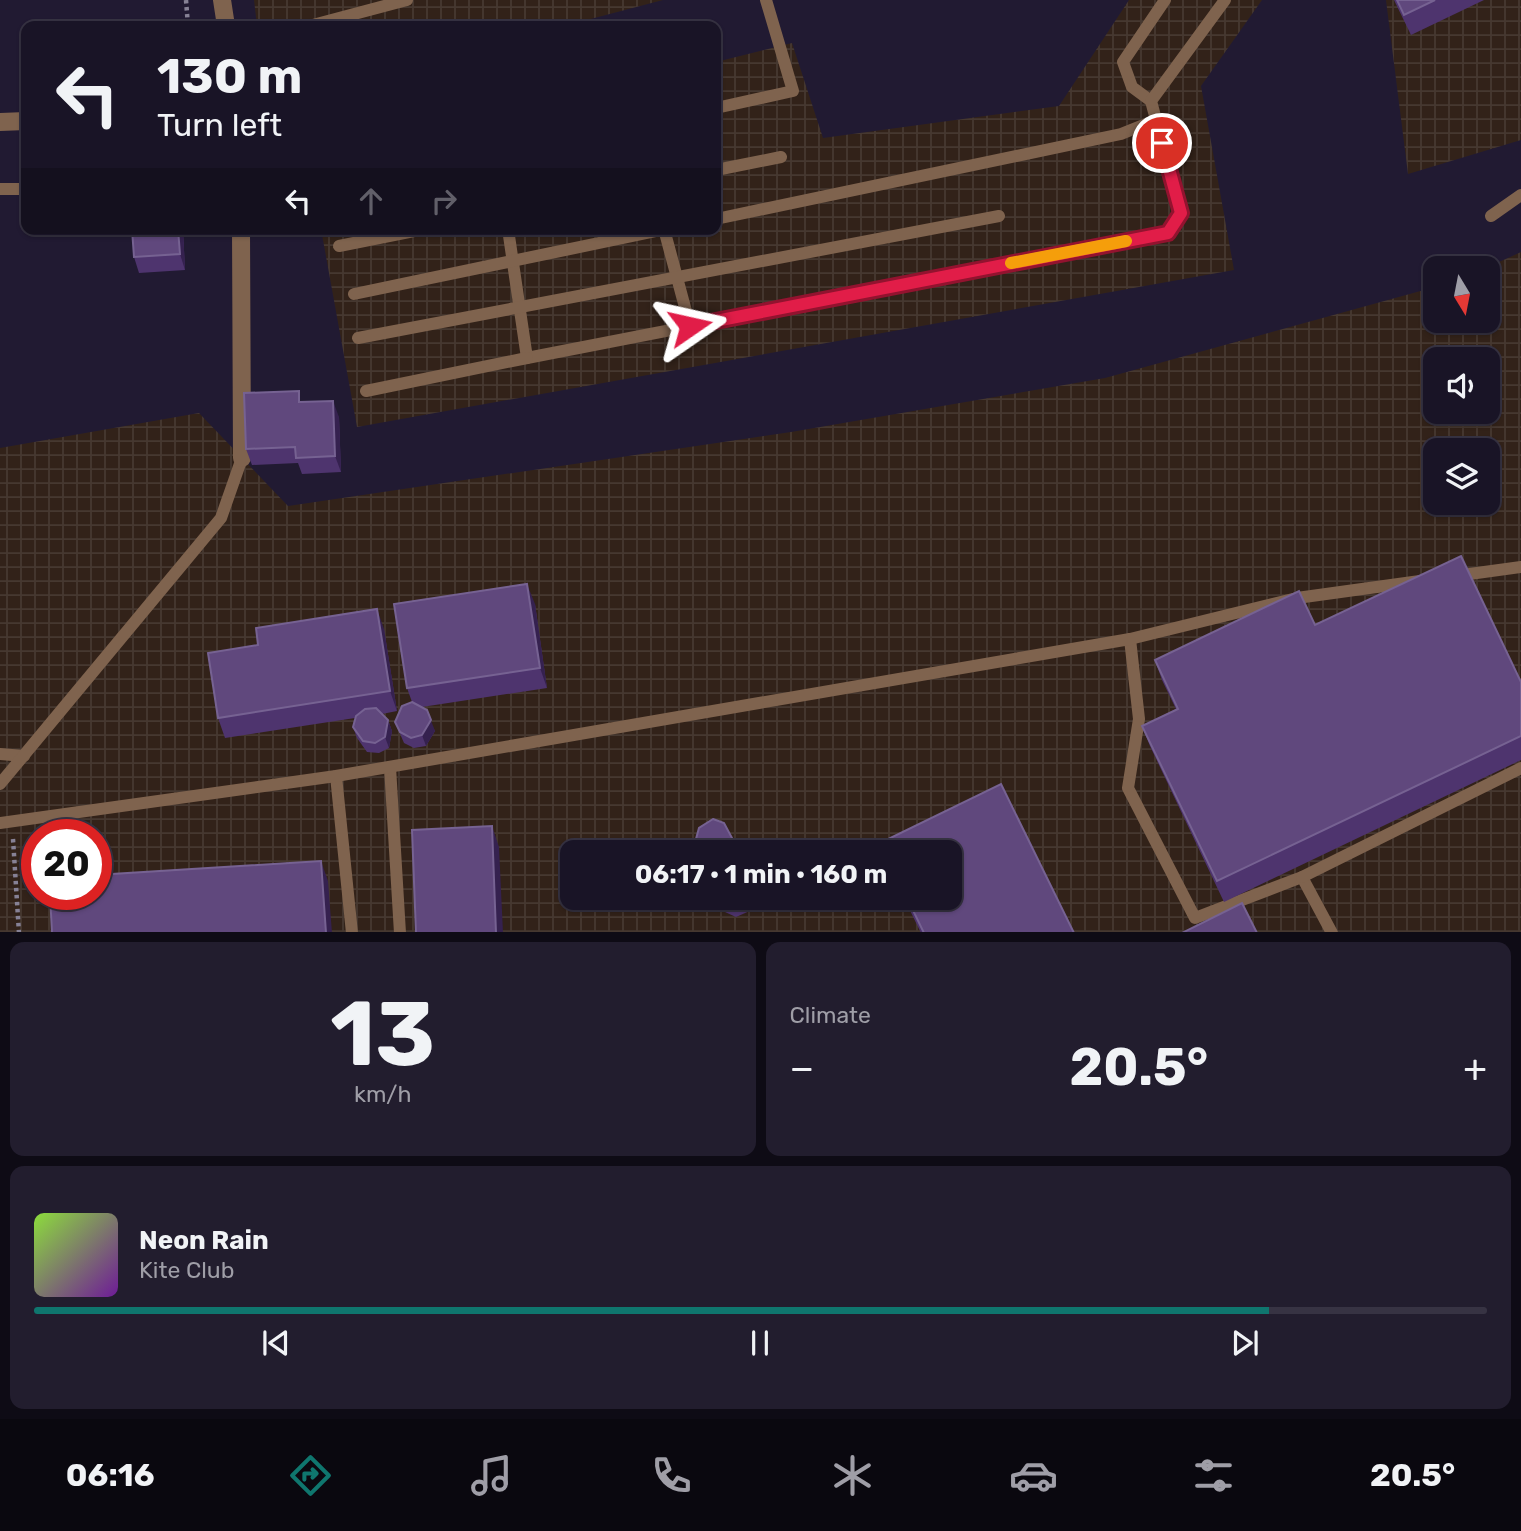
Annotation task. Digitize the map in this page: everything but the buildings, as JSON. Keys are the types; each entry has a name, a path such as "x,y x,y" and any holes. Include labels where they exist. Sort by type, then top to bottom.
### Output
{"street":[{"path":"222,0 225,21"},
{"path":"0,122 21,121"},
{"path":"241,235 242,458"}],"lane":[{"path":"328,21 407,0"},
{"path":"721,106 793,91 766,0"},
{"path":"366,391 1168,233 1181,213 1151,101 1132,87 1123,62 1165,0"},
{"path":"1151,101 1225,0"},
{"path":"721,218 1121,134 1156,120"},
{"path":"721,169 781,157"},
{"path":"0,189 21,190"},
{"path":"1491,216 1521,195"},
{"path":"358,338 999,216"},
{"path":"340,246 394,235"},
{"path":"509,235 527,358"},
{"path":"354,294 636,235"},
{"path":"666,235 690,326"},
{"path":"0,784 221,518 242,458"},
{"path":"7,823 390,767 1130,639 1297,598 1521,566"},
{"path":"1130,639 1139,719 1128,788 1195,918 1302,877 1521,768"},
{"path":"0,754 23,755"},
{"path":"390,767 400,932"},
{"path":"336,776 352,932"},
{"path":"1302,877 1331,932"}],"path":[{"path":"186,0 188,21"},
{"path":"7,823 19,932"}],"shaded area":[{"path":"254,0 663,0 583,21 256,21"},
{"path":"1129,0 1262,0 1201,86 1234,270 357,427 322,235 721,235 721,61 792,43 823,138 1059,106"},
{"path":"1386,0 1521,0 1521,140 1408,174"},
{"path":"1521,252 1521,932 0,932 0,448 199,413 288,506 791,432 1105,378 1423,290 1423,333 1500,333 1500,262"}],"slow traffic":[{"path":"1011,263 1126,241"}],"route":[{"path":"690,326 1168,233 1181,213 1162,143"}]}
